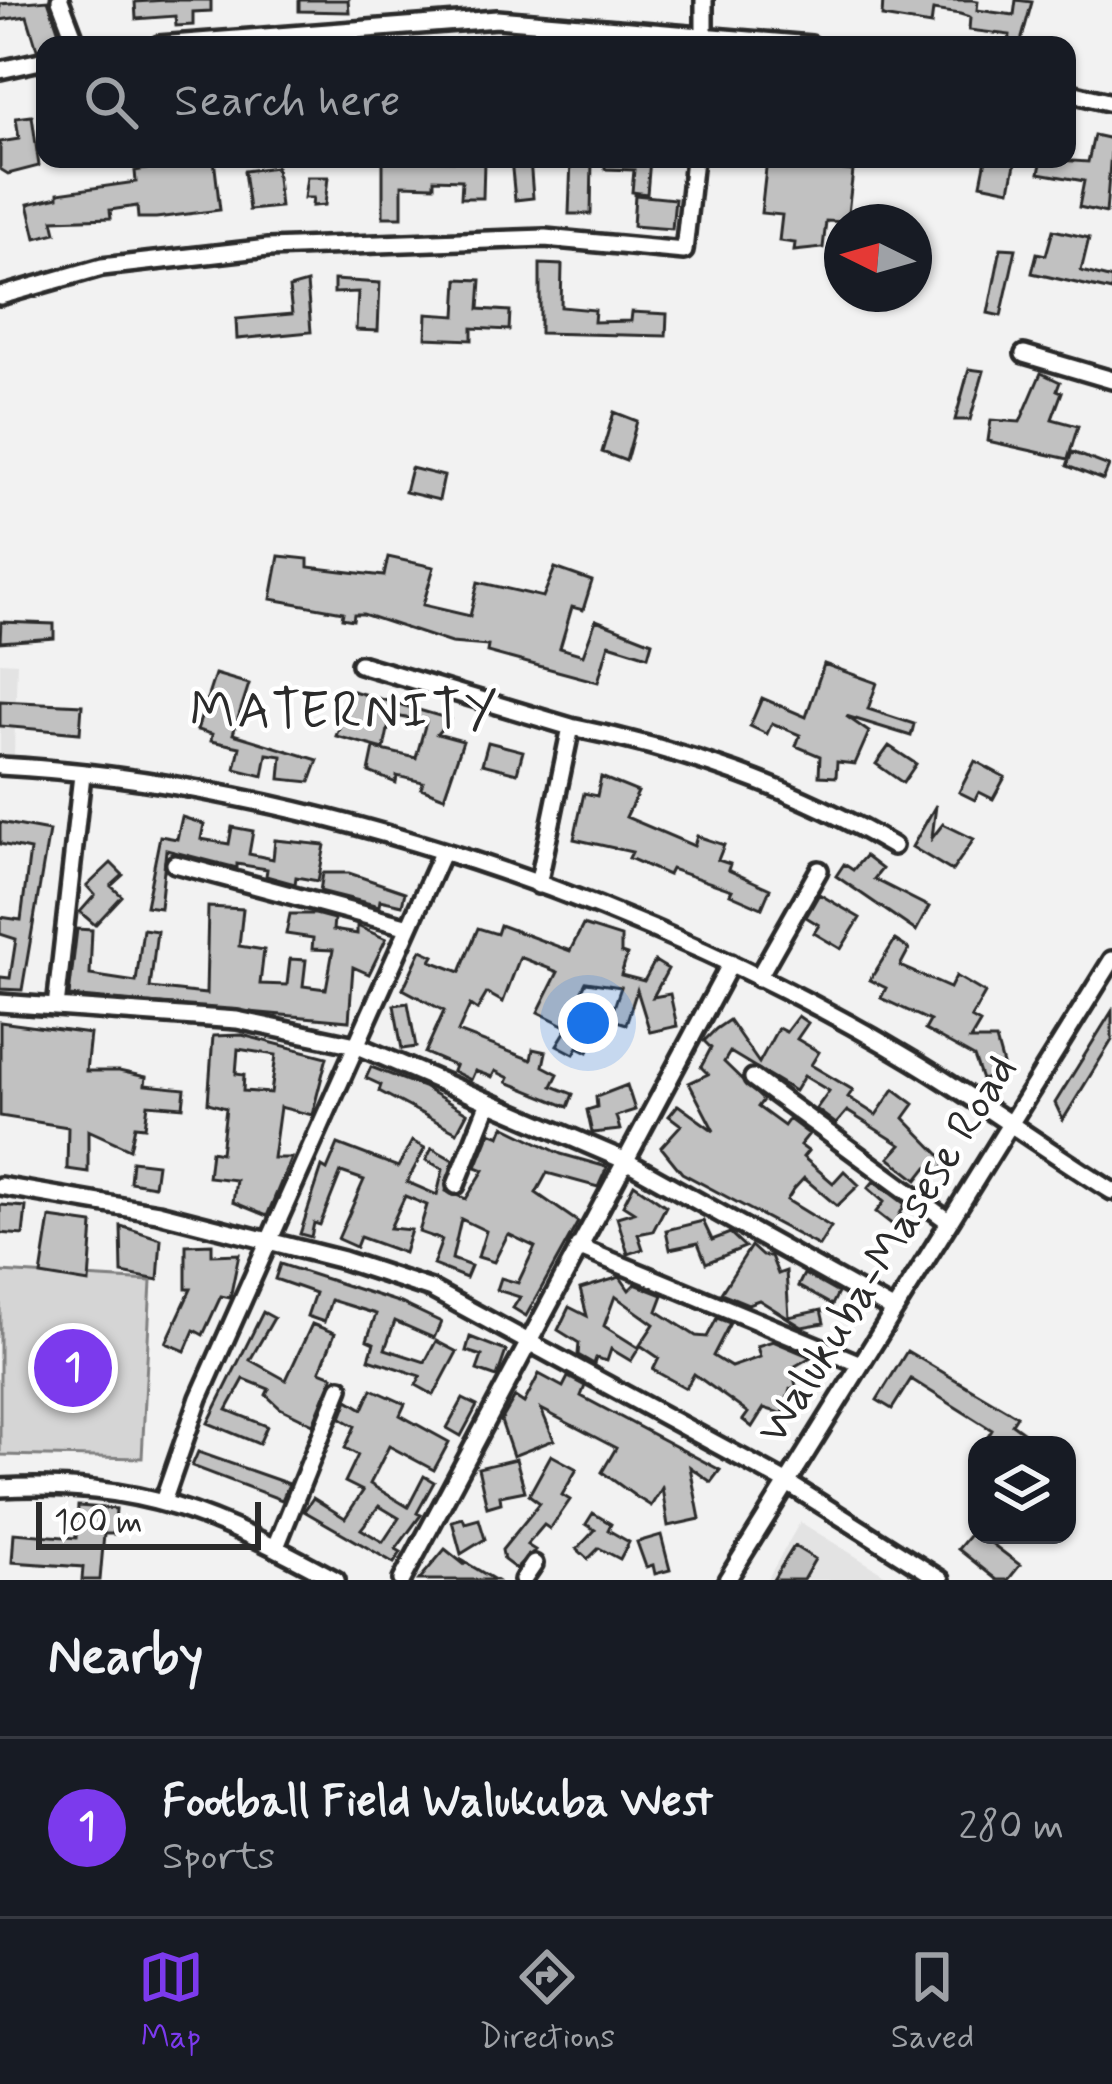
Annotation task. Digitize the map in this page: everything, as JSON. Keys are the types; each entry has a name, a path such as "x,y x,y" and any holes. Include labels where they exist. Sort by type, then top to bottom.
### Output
{"street":[{"path":"59,0 73,36"},
{"path":"496,0 496,19"},
{"path":"704,0 705,36"},
{"path":"276,36 496,19 665,36"},
{"path":"0,70 36,62"},
{"path":"1076,94 1112,103"},
{"path":"0,296 102,267 268,248 545,238 684,251 693,168"},
{"path":"1024,354 1112,380"},
{"path":"359,664 684,755 804,801 893,846"},
{"path":"538,885 572,727"},
{"path":"0,766 210,793 442,853 538,885 731,963 913,1061 1112,1191"},
{"path":"56,1007 82,775"},
{"path":"164,1499 199,1398 442,853"},
{"path":"175,863 409,927"},
{"path":"758,978 819,870"},
{"name":"Walukuba-Masese Road","path":"727,1580 891,1309 1112,960"},
{"path":"402,1580 731,963"},
{"path":"0,1003 237,1020 356,1045 624,1160 891,1309"},
{"path":"753,1078 948,1221"},
{"path":"455,1185 489,1102"},
{"path":"0,1186 79,1197 269,1240 430,1289 530,1339 785,1482 941,1580"},
{"path":"578,1247 858,1364"},
{"path":"275,1547 340,1388"},
{"path":"0,1488 130,1492 164,1499 275,1547 336,1580"},
{"path":"523,1580 534,1564"}],"shaded area":[{"path":"0,662 17,663 14,755 0,755"},
{"path":"0,1272 151,1281 142,1458 0,1455"},
{"path":"800,1522 894,1580 767,1580"}],"building":[{"path":"48,0 60,36 36,36 36,46 27,16 0,20 0,4"},
{"path":"211,0 211,11 193,12 193,25 176,26 175,16 136,19 135,2"},
{"path":"299,0 348,0 349,12 299,11"},
{"path":"883,0 972,0 978,1 977,10 1014,15 1016,0 1032,2 1023,36 969,30 970,17 933,10 931,25 882,17"},
{"path":"32,116 36,167 8,174 0,169 0,142 19,139 16,118"},
{"path":"1094,135 1112,139 1106,213 1079,207 1084,181 1039,173 1040,168 1076,168 1076,161 1088,162"},
{"path":"215,168 220,210 138,218 137,206 110,210 111,218 53,220 56,233 36,238 28,204 58,197 58,193 136,182 135,171"},
{"path":"276,168 280,207 249,210 244,171"},
{"path":"383,168 484,168 483,198 461,198 462,180 434,179 434,186 402,185 402,217 383,217"},
{"path":"512,168 531,168 533,198 515,200"},
{"path":"571,168 592,168 591,214 569,214"},
{"path":"649,168 647,194 632,192 634,170 605,169"},
{"path":"766,168 853,171 849,204 824,204 823,248 794,251 795,243 779,241 782,215 761,213"},
{"path":"984,168 1014,168 1010,190 981,184"},
{"path":"307,177 328,177 325,205 312,206 313,198 304,198"},
{"path":"635,195 675,199 672,229 633,226"},
{"path":"1053,230 1089,238 1081,271 1112,279 1112,291 1032,273 1037,253 1046,255"},
{"path":"1001,248 1016,249 1001,316 988,313"},
{"path":"540,264 562,265 561,307 595,310 594,322 631,321 632,312 667,314 666,336 540,333"},
{"path":"458,279 481,280 479,309 510,311 509,330 472,328 472,340 426,338 427,314 456,316"},
{"path":"334,280 380,283 378,331 356,330 358,292 334,293"},
{"path":"307,283 311,332 237,339 236,319 292,314 289,288"},
{"path":"969,369 984,371 970,420 955,420"},
{"path":"1041,373 1060,382 1057,390 1062,392 1052,419 1078,426 1068,459 988,441 991,420 1020,422"},
{"path":"614,412 637,421 626,461 602,452"},
{"path":"1072,452 1109,466 1103,480 1067,466"},
{"path":"411,468 444,476 439,500 405,492"},
{"path":"279,556 308,559 308,567 384,576 388,557 434,567 423,605 470,616 478,582 543,597 555,568 592,581 583,610 572,607 560,648 583,655 596,620 652,642 648,656 609,644 598,682 487,652 488,646 451,643 363,614 354,614 353,620 342,618 343,612 271,599"},
{"path":"1,622 54,624 54,638 0,642"},
{"path":"824,664 877,683 868,709 914,724 911,736 846,716 869,732 855,764 837,762 836,777 819,776 820,756 796,746 800,735 772,723 767,734 750,726 762,698 806,717"},
{"path":"215,674 249,684 233,734 318,760 310,782 280,779 282,756 267,754 263,776 235,769 240,747 211,741 212,734 197,730"},
{"path":"353,691 450,719 437,734 463,741 444,797 421,788 423,782 397,776 396,783 369,772 374,748 416,758 426,722 391,715 384,749 336,736"},
{"path":"0,701 82,705 80,733 0,726"},
{"path":"488,742 523,751 517,773 482,764"},
{"path":"889,746 916,764 903,783 876,764"},
{"path":"975,761 1005,777 993,799 979,792 975,800 959,792"},
{"path":"601,777 638,792 626,817 694,846 697,836 724,845 718,860 730,864 728,870 770,889 762,908 730,894 732,890 671,869 668,875 629,858 632,852 574,839 584,793 597,796"},
{"path":"936,805 932,838 943,824 974,839 952,871 912,847"},
{"path":"182,817 204,824 201,839 229,844 232,827 253,831 249,854 273,859 275,840 325,845 318,881 296,877 295,884 266,876 267,869 237,864 237,868 166,850 160,908 146,906 160,836 177,839"},
{"path":"0,822 49,831 22,990 0,989 0,977 10,978 16,939 0,934 0,917 21,920 30,850 0,844"},
{"path":"865,856 882,869 874,879 929,907 916,931 836,876 844,864 853,870"},
{"path":"111,863 123,875 111,886 122,896 95,925 80,912 95,895 87,886"},
{"path":"323,873 349,873 405,892 402,905 380,900 379,906 320,891"},
{"path":"819,894 860,918 841,949 814,933 819,925 806,917"},
{"path":"208,907 243,909 239,946 264,950 260,984 287,985 290,959 306,960 303,986 326,989 333,950 312,949 313,938 286,934 290,914 315,914 334,919 333,930 357,934 357,926 386,939 369,974 353,967 349,1021 69,996 77,929 92,930 90,975 136,982 143,929 157,931 150,988 206,994"},
{"path":"500,925 570,951 583,925 621,937 621,953 627,955 621,975 644,981 655,961 668,969 653,997 670,994 677,1026 650,1032 637,990 626,1024 610,1019 621,987 586,982 570,1015 590,1022 584,1036 592,1040 588,1052 578,1047 574,1054 557,1045 568,1027 538,1012 558,972 520,957 503,1002 487,993 477,1010 470,1005 458,1032 531,1060 533,1049 546,1052 543,1066 558,1074 552,1086 573,1094 568,1107 507,1082 509,1078 495,1071 492,1077 475,1071 471,1080 453,1071 455,1066 425,1053 444,1011 403,989 421,950 434,956 431,961 460,972 478,928 497,934"},
{"path":"895,940 909,949 900,966 950,988 956,976 985,993 971,1018 980,1023 970,1040 996,1040 1005,1072 982,1080 974,1057 925,1030 930,1021 881,998 886,988 870,980"},
{"path":"408,1003 416,1047 402,1049 394,1005"},
{"path":"1112,1011 1112,1040 1063,1120 1055,1103"},
{"path":"798,1016 808,1023 797,1039 819,1052 811,1065 853,1090 848,1097 876,1115 894,1089 914,1104 904,1118 947,1162 938,1175 927,1167 917,1180 889,1158 901,1145 847,1111 836,1124 816,1109 829,1091 804,1076 795,1091 730,1052 724,1062 763,1100 758,1107 784,1126 789,1119 809,1134 800,1145 808,1151 803,1157 833,1183 844,1171 859,1185 837,1206 804,1178 794,1189 787,1200 831,1227 819,1246 682,1173 661,1147 681,1125 669,1116 678,1105 714,1131 689,1083 708,1074 701,1067 711,1048 704,1041 716,1029 729,1020 759,1063 778,1028 786,1032"},
{"path":"0,1022 90,1034 86,1071 119,1071 146,1077 145,1085 185,1089 183,1107 148,1104 145,1127 135,1126 130,1149 88,1130 88,1172 67,1169 68,1127 0,1116"},
{"path":"242,1035 327,1057 312,1115 280,1107 273,1158 291,1158 267,1216 233,1202 236,1180 208,1177 211,1151 221,1153 226,1108 208,1103 213,1036","holes":["238,1049 276,1055 271,1093 243,1091 244,1075 236,1074"]},
{"path":"371,1067 423,1087 467,1113 457,1132 379,1091 381,1085 366,1078"},
{"path":"627,1085 635,1110 616,1116 620,1130 592,1133 587,1110 597,1107 596,1097"},
{"path":"504,1126 561,1154 607,1167 598,1187 547,1173 536,1193 578,1222 526,1316 513,1308 520,1297 497,1290 501,1278 518,1283 535,1247 508,1234 494,1262 478,1257 486,1231 461,1219 452,1259 471,1266 466,1278 433,1265 442,1240 419,1232 427,1205 405,1196 390,1228 411,1230 404,1253 360,1237 356,1247 338,1239 364,1180 341,1172 320,1225 314,1223 311,1237 300,1234 322,1167 327,1170 338,1144 398,1167 412,1141 425,1148 407,1182 437,1195 443,1169 426,1160 432,1148 453,1160 446,1191 466,1199 484,1170 476,1167 490,1132 500,1136"},
{"path":"132,1161 157,1164 154,1186 130,1182"},
{"path":"874,1181 905,1204 894,1226 876,1212 884,1202 868,1188"},
{"path":"634,1184 666,1206 653,1231 638,1234 643,1249 628,1254 617,1217 634,1212 623,1205"},
{"path":"0,1205 26,1207 23,1235 0,1233"},
{"path":"50,1218 93,1224 89,1283 41,1275"},
{"path":"703,1221 712,1240 730,1233 745,1247 706,1263 698,1243 670,1249 666,1230"},
{"path":"121,1226 161,1239 158,1280 122,1273"},
{"path":"212,1244 212,1255 239,1254 230,1298 221,1296 203,1335 194,1330 185,1351 166,1343 191,1289 186,1289 186,1245"},
{"path":"751,1246 762,1256 771,1256 778,1274 786,1271 789,1317 821,1310 824,1323 802,1327 759,1300 748,1304 721,1293"},
{"path":"280,1264 401,1303 441,1322 434,1338 395,1321 385,1349 425,1362 436,1341 457,1352 434,1395 416,1385 421,1376 369,1359 374,1343 367,1340 376,1314 331,1300 324,1322 307,1316 315,1293 275,1279"},
{"path":"804,1274 838,1293 832,1305 798,1286"},
{"path":"620,1277 629,1290 635,1284 663,1295 657,1311 696,1336 707,1337 717,1318 730,1323 713,1356 731,1367 760,1357 757,1346 773,1341 811,1357 792,1368 796,1386 790,1389 783,1414 764,1408 752,1427 743,1420 748,1413 694,1374 686,1388 653,1370 659,1358 640,1345 654,1324 615,1296 604,1326 639,1348 631,1361 611,1349 607,1361 596,1358 594,1364 578,1355 579,1343 558,1330 569,1307 587,1316 580,1289"},
{"path":"263,1312 274,1318 250,1360 286,1380 312,1324 335,1333 320,1371 333,1376 313,1424 280,1408 266,1395 269,1389 244,1379 227,1410 267,1426 259,1444 208,1423"},
{"path":"470,1337 506,1351 497,1377 477,1370 482,1356 466,1351"},
{"path":"907,1351 1017,1416 1012,1424 1029,1436 988,1436 992,1430 911,1379 892,1409 877,1400"},
{"path":"539,1374 563,1387 568,1377 585,1386 581,1396 720,1470 711,1482 690,1467 700,1519 668,1526 662,1488 651,1506 635,1496 602,1472 616,1448 541,1409 554,1440 513,1456 501,1421 515,1397 524,1403"},
{"path":"372,1389 405,1404 400,1415 449,1442 434,1470 389,1446 370,1484 408,1507 424,1476 434,1482 417,1513 421,1515 396,1549 401,1552 394,1563 304,1511 313,1498 345,1518 363,1491 345,1482 358,1455 345,1448 355,1426 341,1418 348,1400 363,1409","holes":["379,1506 399,1518 383,1542 361,1529"]},
{"path":"463,1399 477,1406 461,1436 447,1428"},
{"path":"198,1452 289,1484 282,1500 192,1466"},
{"path":"551,1455 577,1469 562,1495 570,1500 550,1529 544,1525 527,1545 535,1550 516,1569 504,1560 502,1550 540,1503 529,1495"},
{"path":"516,1459 525,1491 500,1496 501,1503 487,1507 478,1468"},
{"path":"78,1506 116,1509 114,1534 104,1534 100,1580 82,1580 83,1567 12,1562 14,1533 76,1538"},
{"path":"593,1513 611,1524 608,1530 629,1542 620,1559 599,1548 588,1559 577,1549 595,1530 586,1524"},
{"path":"463,1518 465,1523 479,1519 485,1539 461,1554 452,1521"},
{"path":"661,1535 670,1570 655,1574 653,1565 646,1567 637,1542"},
{"path":"968,1537 968,1544 992,1544 1020,1565 1008,1580 997,1580 958,1549"},
{"path":"794,1546 815,1559 803,1580 773,1580"},
{"path":"445,1549 465,1565 463,1561 495,1580 419,1580"}],"place":[{"name":"Football Field Walukuba West","path":"73,1368"}],"district":[{"name":"MATERNITY","path":"345,713"}]}
